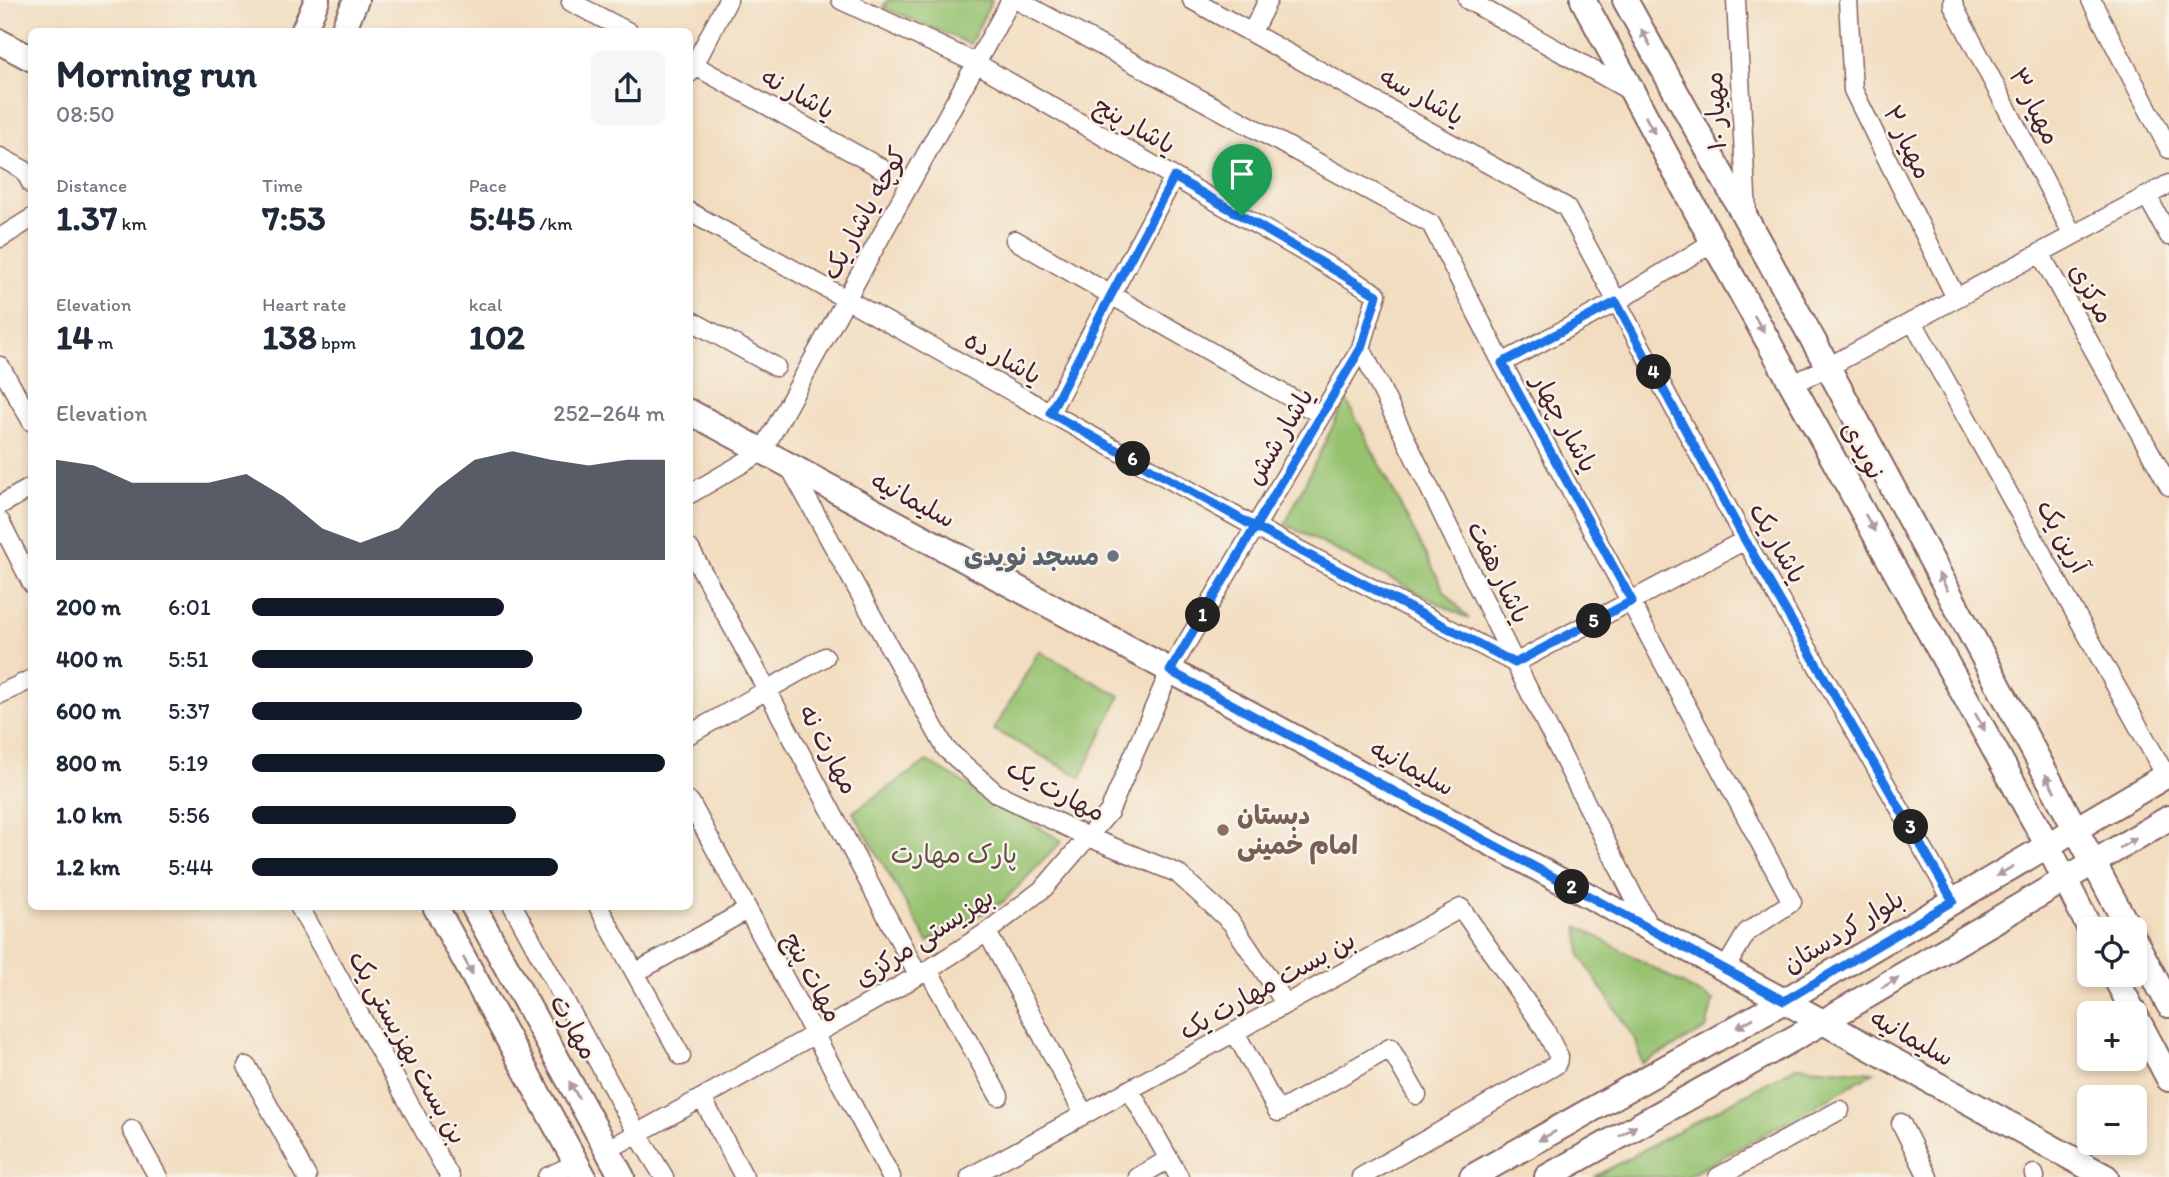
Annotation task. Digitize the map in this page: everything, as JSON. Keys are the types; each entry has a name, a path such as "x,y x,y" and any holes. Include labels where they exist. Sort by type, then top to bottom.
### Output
{"main road":[{"path":"305,28 317,0"},
{"path":"344,28 356,0"},
{"name":"نویدی","path":"1583,0 1713,242 2048,846 2084,917"},
{"name":"نویدی","path":"1625,0 1828,368 2123,917"},
{"path":"0,42 28,57"},
{"name":"سلیمانیه","path":"693,414 1824,1022 2106,1177"},
{"name":"بلوار کردستان","path":"1472,1177 1784,1001 2167,775"},
{"path":"1547,1177 1824,1022 2169,818"},
{"path":"437,910 580,1170 607,1150"},
{"name":"مهارت","path":"475,910 622,1177"},
{"path":"2147,964 2169,1005"},
{"path":"2147,1037 2169,1079"}],"street":[{"path":"572,0 571,2 621,28"},
{"path":"693,63 728,0"},
{"name":"یاشار پنج","path":"841,0 976,63 1377,295"},
{"name":"کوچه یاشار یک","path":"762,452 1011,0"},
{"name":"یاشار چهار","path":"1017,0 1431,224 1502,363 1792,902 1747,932 1725,969"},
{"name":"یاشار سه","path":"1192,0 1566,206"},
{"path":"1252,32 1268,0"},
{"path":"1468,0 1632,92"},
{"name":"مهیار ۱۰","path":"1736,0 1747,219"},
{"name":"مهیار ۲","path":"1848,0 1853,90 1956,298"},
{"name":"مهیار ۳","path":"1953,0 1953,5 2073,236"},
{"path":"2091,0 2169,149"},
{"name":"یاشار نه","path":"693,68 881,169"},
{"path":"0,156 28,171"},
{"path":"1050,413 1174,177"},
{"name":"مرکزی","path":"2167,477 2040,253 2169,184"},
{"path":"2147,196 2169,236"},
{"name":"یاشار یک","path":"1566,206 1745,540 1953,901"},
{"name":"یاشار ده","path":"693,214 1255,527 1515,663"},
{"path":"0,238 28,220"},
{"path":"1015,240 1321,415"},
{"path":"1502,363 1616,302 1713,242"},
{"path":"1793,384 1828,368 2040,253"},
{"name":"یاشار شش","path":"1170,671 1361,348 1377,295"},
{"path":"693,322 776,367"},
{"name":"آرین یک","path":"1913,322 2167,775"},
{"name":"یاشار هفت","path":"1361,348 1515,663 1650,929"},
{"path":"0,366 28,415"},
{"path":"693,492 762,452"},
{"name":"مهارت یک","path":"789,466 946,749 996,793 1088,837 1177,873 1231,922 1286,1004"},
{"path":"0,505 28,489"},
{"path":"0,522 28,576"},
{"path":"1515,663 1745,540"},
{"name":"مهارت نه","path":"693,554 923,973 999,1096"},
{"path":"693,732 825,657"},
{"name":"بهزیستی مرکزی","path":"607,1150 923,973 987,932 1044,888 1109,812 1170,671"},
{"path":"0,694 28,681"},
{"name":"مهات پنج","path":"693,808 891,1177"},
{"name":"بن بست مهارت یک","path":"970,1177 1461,908 1544,1028 1559,1057 1556,1065 1361,1177"},
{"path":"635,973 747,909"},
{"name":"بن بست بهزیستی یک","path":"301,910 450,1177"},
{"path":"515,910 637,1133 664,1177"},
{"path":"600,910 681,1056"},
{"path":"987,932 1083,1114"},
{"path":"1234,1032 1278,1112 1391,1048 1416,1095"},
{"path":"247,1066 307,1177"},
{"path":"1130,1090 1179,1177"},
{"path":"702,1098 744,1177"},
{"path":"1718,1177 1840,1110"},
{"path":"1900,1124 1928,1177"},
{"path":"132,1130 158,1177"},
{"path":"1138,1177 1169,1159"},
{"path":"547,1177 580,1170"}],"green space":[{"path":"888,0 992,0 970,44 883,7"},
{"path":"1346,399 1445,592 1469,619 1285,524"},
{"path":"1039,651 1120,696 1081,777 994,730"},
{"name":"پارک مهارت","path":"927,761 1062,841 1003,902 928,942 853,812"},
{"path":"1578,926 1713,1001 1706,1029 1642,1064 1636,1041 1581,957"},
{"path":"1797,1066 1874,1072 1686,1177 1594,1177"}],"place":[{"name":"مسجد نویدی","path":"1113,556"},
{"name":"دبستان امام خمینی","path":"1223,830"}],"route":[{"path":"1242,216 1174,177 1050,413 1255,527 1515,663 1632,601 1502,363 1616,302 1745,540 1953,901 1784,1001 1170,671 1255,527 1361,348 1377,295 1242,216"}]}
